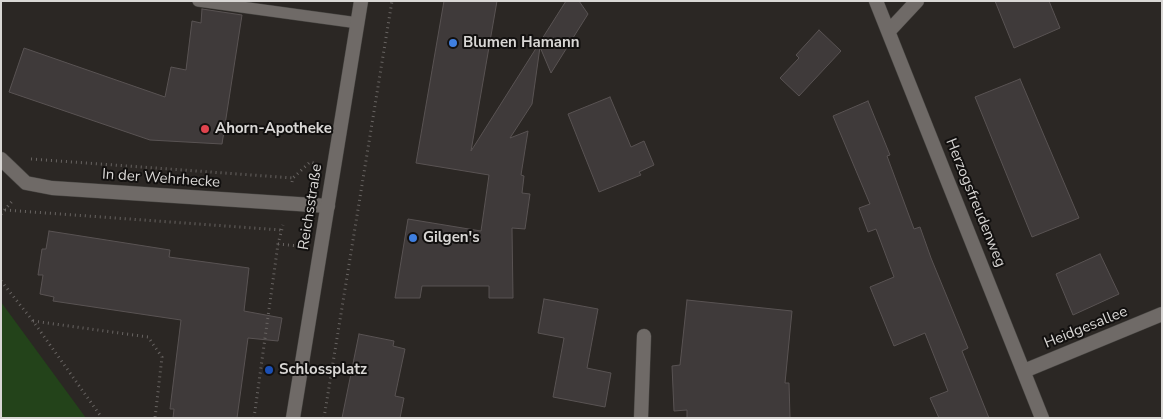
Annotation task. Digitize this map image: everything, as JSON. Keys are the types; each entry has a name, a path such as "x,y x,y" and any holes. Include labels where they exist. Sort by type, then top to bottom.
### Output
{"street":[{"name":"Reichsstraße","path":"293,418 361,1"},
{"name":"Herzogsfreudenweg","path":"876,1 1042,418"},
{"path":"889,30 917,1"},
{"name":"In der Wehrhecke","path":"5,164 26,183 52,188 328,206"},
{"name":"Heidgesallee","path":"1024,371 1162,314"},
{"path":"641,418 644,336"}],"lane":[{"path":"198,1 358,22"}],"path":[{"path":"324,418 392,1"},
{"path":"5,164 27,158 292,178"},
{"path":"5,210 281,230 254,418"},
{"path":"1,281 33,321 102,418"},
{"path":"33,321 148,337 162,357 155,418"}],"green space":[{"path":"1,302 86,418 1,418"}],"building":[{"path":"444,1 497,1 471,151 566,1 579,1 588,14 551,73 540,47 532,104 510,138 528,131 521,175 524,176 522,193 530,194 525,229 512,228 513,298 489,298 489,286 422,286 420,298 395,298 408,219 481,231 489,175 416,163"},
{"path":"995,1 1049,1 1060,28 1014,48"},
{"path":"202,9 242,15 222,144 150,140 9,92 24,48 165,97 171,67 186,70 192,21 201,23"},
{"path":"819,30 841,51 799,96 780,78 799,58 796,55"},
{"path":"1020,79 1079,218 1032,237 975,97"},
{"path":"610,97 631,147 644,141 654,165 639,172 641,175 599,192 568,114"},
{"path":"868,101 890,155 887,156 914,229 920,227 968,348 962,351 989,418 939,418 930,398 948,391 925,333 894,346 870,287 894,277 876,229 868,232 859,208 870,204 833,116"},
{"path":"49,231 170,250 169,257 249,268 244,311 282,318 278,341 248,338 237,418 173,418 174,409 170,409 181,320 53,301 54,297 40,294 43,275 38,275 42,249 46,249"},
{"path":"1100,254 1119,294 1073,315 1056,274"},
{"path":"544,299 598,309 587,368 611,373 605,407 553,397 564,338 538,333"},
{"path":"687,300 792,311 785,383 789,383 790,418 687,418 687,410 674,411 672,366 680,365"},
{"path":"359,334 394,341 393,346 405,349 395,396 404,398 400,418 342,418"}],"place":[{"name":"Blumen Hamann","path":"453,43"},
{"name":"Ahorn-Apotheke","path":"205,129"},
{"name":"Gilgen's","path":"413,238"},
{"name":"Schlossplatz","path":"269,370"}]}
